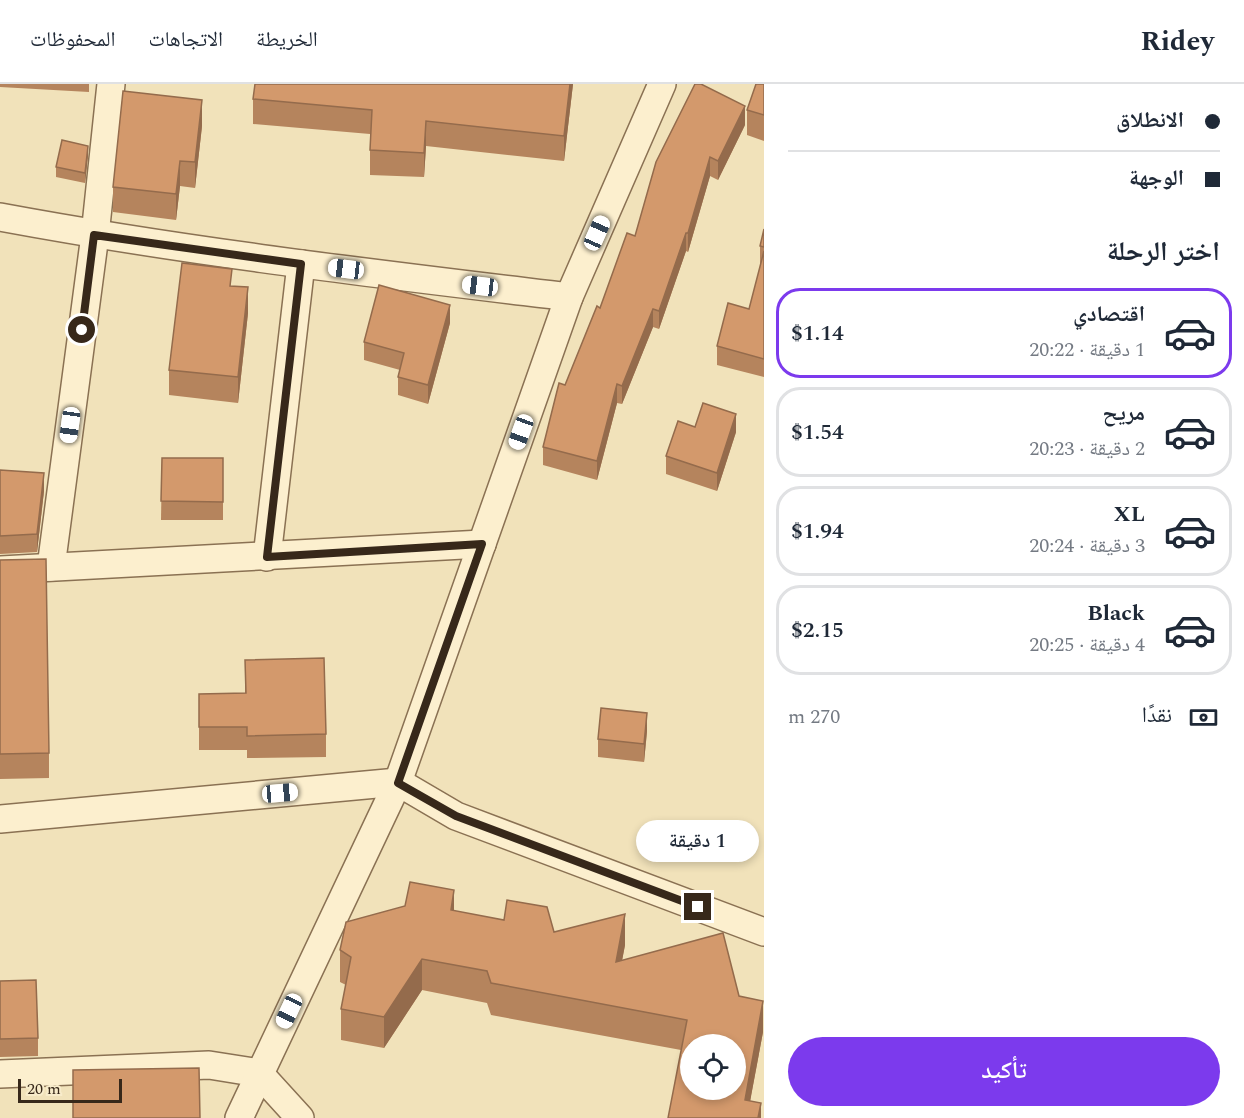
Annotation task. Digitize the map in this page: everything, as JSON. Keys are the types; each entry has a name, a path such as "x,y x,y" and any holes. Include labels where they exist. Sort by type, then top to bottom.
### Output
{"street":[{"path":"51,567 111,84"},
{"path":"239,1118 398,783 569,297 662,84"},
{"path":"0,217 94,235 301,264 569,297"},
{"path":"267,557 301,264"},
{"path":"0,570 482,544"},
{"path":"0,819 398,783 456,816 764,932"},
{"path":"0,1074 209,1065 259,1073 300,1118"}],"building":[{"path":"255,84 570,84 564,136 426,121 424,153 370,150 372,110 253,99"},
{"path":"695,84 701,84 745,106 718,161 710,157 688,233 686,233 659,311 653,309 622,386 617,384 597,461 543,447 559,383 565,385 597,306 600,308 627,233 635,236 656,162"},
{"path":"756,84 764,84 764,115 747,110"},
{"path":"123,91 202,100 195,162 180,161 176,194 113,187"},
{"path":"62,140 88,146 85,173 56,167"},
{"path":"764,229 764,247 760,246"},
{"path":"764,251 764,359 717,346 728,303 749,309"},
{"path":"182,263 232,269 230,286 248,287 238,377 169,370"},
{"path":"379,285 450,305 428,385 398,377 404,353 364,342"},
{"path":"703,403 736,414 717,473 666,456 678,421 695,427"},
{"path":"162,458 223,458 223,502 161,501"},
{"path":"0,470 44,473 37,534 0,536"},
{"path":"46,559 49,753 0,754 0,560"},
{"path":"324,658 326,734 247,736 247,727 199,727 199,694 246,693 245,660"},
{"path":"601,708 647,713 644,744 598,739"},
{"path":"410,882 454,890 451,910 504,920 507,900 547,907 554,932 625,914 616,962 723,933 739,996 763,1001 746,1094 746,1034 684,1034 687,1020 491,983 487,971 422,959 384,1017 341,1009 351,957 340,950 346,922 405,906"},
{"path":"36,980 38,1038 0,1039 0,981"},
{"path":"680,1056 680,1100 745,1100 761,1103 758,1118 668,1118"},
{"path":"199,1068 200,1118 73,1118 73,1070"}],"route":[{"path":"82,330 94,235 301,264 267,557 482,544 398,783 456,816 698,907"}]}
